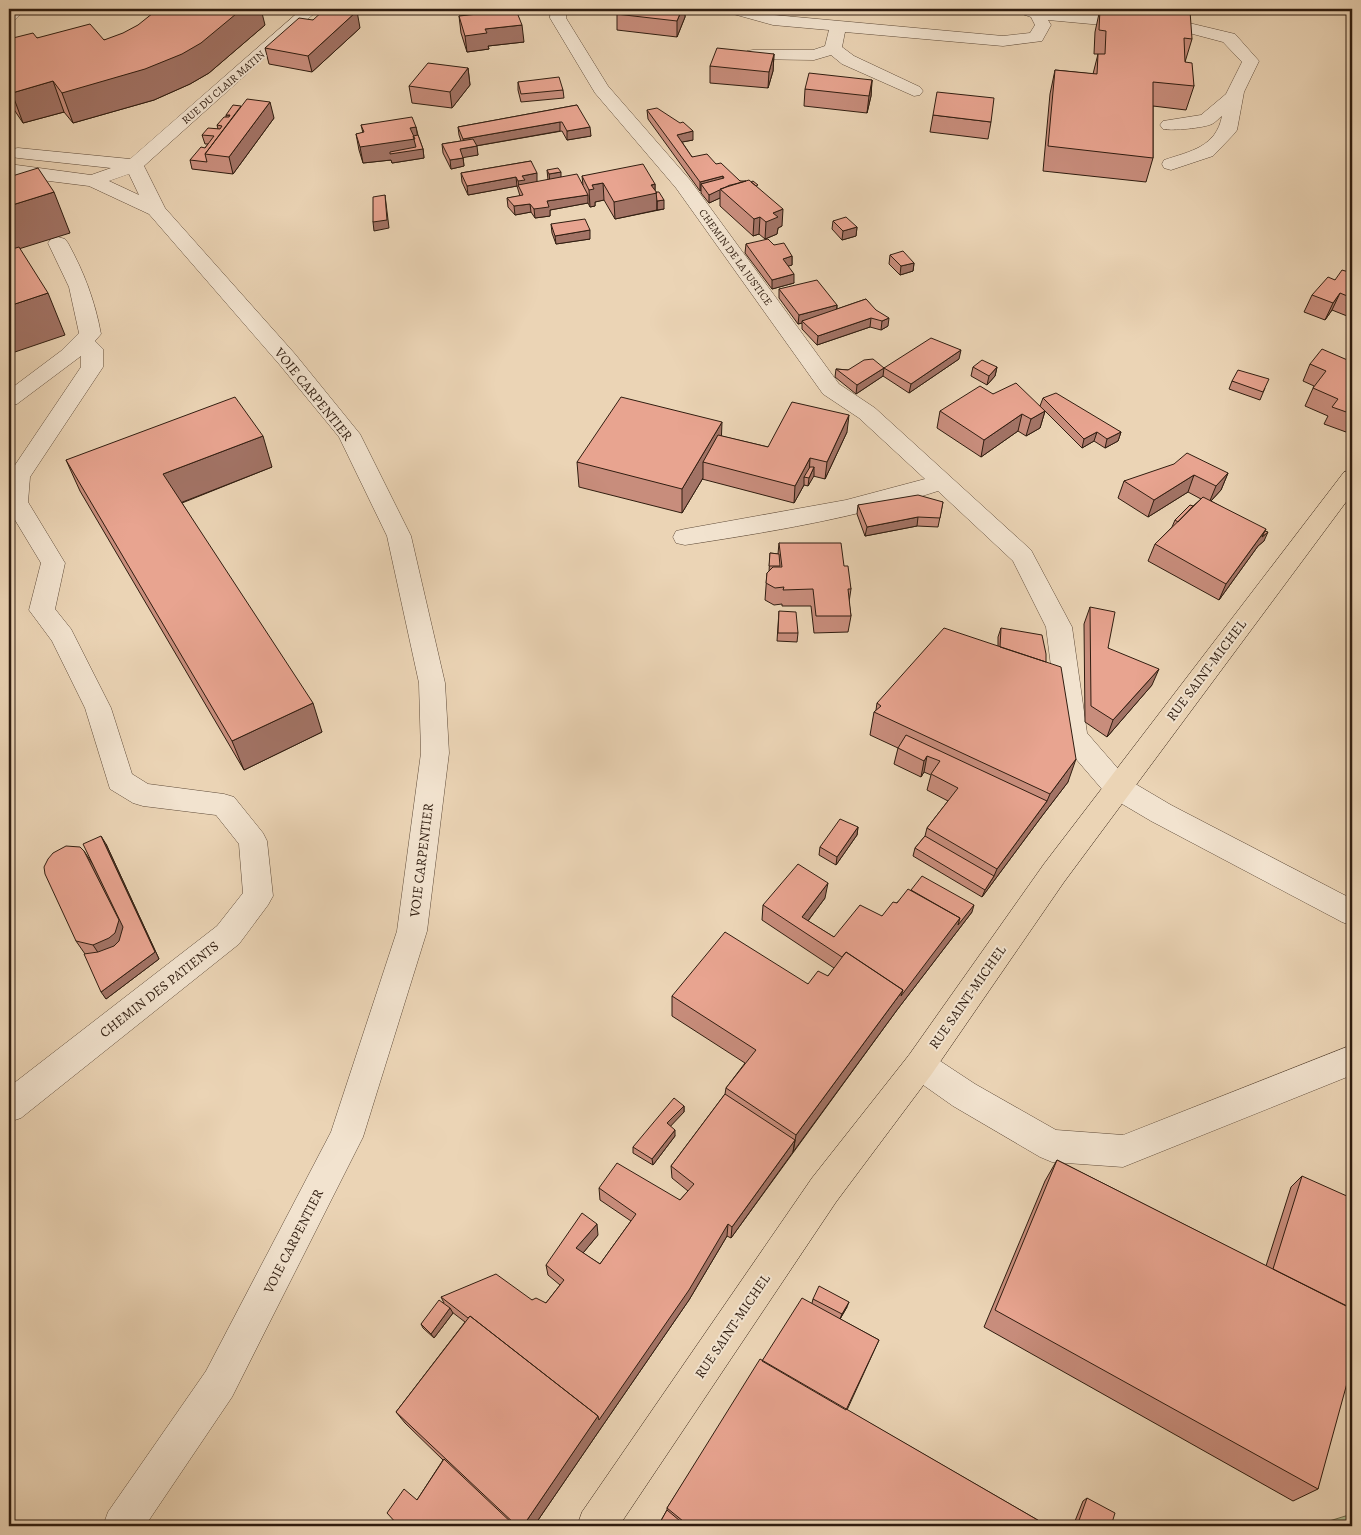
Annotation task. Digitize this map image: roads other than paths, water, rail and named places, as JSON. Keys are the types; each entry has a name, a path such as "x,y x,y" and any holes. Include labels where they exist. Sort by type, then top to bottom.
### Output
{"main road":[{"name":"RUE SAINT-MICHEL","path":"596,1526 824,1190 920,1065 1054,873 1117,787 1352,478"}],"street":[{"path":"9,18 18,9"},
{"name":"RUE DU CLAIR MATIN","path":"93,181 134,165 312,9"},
{"name":"CHEMIN DE LA JUSTICE","path":"559,9 558,18 601,89 684,184 831,389 866,413 1022,556 1059,627 1074,737 1117,787 1161,813 1352,913"},
{"path":"732,9 773,20 1003,41 1036,37 1043,25 1029,11"},
{"path":"1029,11 1189,28 1229,38 1251,61 1234,95 1228,130 1207,152 1171,164"},
{"path":"833,49 838,26"},
{"path":"753,55 814,55 833,49"},
{"path":"833,49 848,60 914,91"},
{"path":"1169,125 1206,120 1234,95"},
{"path":"9,152 134,165"},
{"name":"VOIE CARPENTIER","path":"122,1526 219,1384 346,1137 412,930 435,753 432,684 398,536 349,434 156,210 134,165"},
{"name":"VOIE CARPENTIER","path":"9,170 93,181 156,210"},
{"path":"9,399 16,396 62,361 90,334 87,309 68,260 58,243"},
{"name":"CHEMIN DES PATIENTS","path":"9,1107 228,935 258,896 254,841 224,805 143,795 120,781 98,708 62,636 42,610 53,563 16,502 19,476 39,449 92,366 92,349 83,342"},
{"path":"685,537 781,522 898,497 941,482"},
{"path":"920,1065 964,1095 1052,1146 1123,1150 1352,1060"}]}
